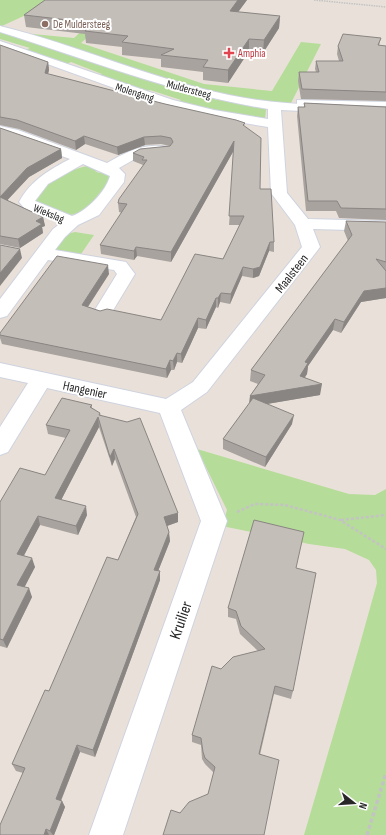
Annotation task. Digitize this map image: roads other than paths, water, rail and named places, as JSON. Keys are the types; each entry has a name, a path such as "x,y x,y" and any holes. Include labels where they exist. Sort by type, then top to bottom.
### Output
{"street":[{"name":"Muldersteeg","path":"0,29 197,92 274,106 386,111"},
{"name":"Molengang","path":"0,43 169,103 214,114 275,124"},
{"name":"Maalsteen","path":"169,407 200,387 311,247 303,224 279,193 274,106"},
{"path":"0,130 13,133 108,168 137,152 165,150"},
{"name":"Wiekslag","path":"72,222 30,206 27,202 29,195 40,182 81,159"},
{"name":"Wiekslag","path":"0,312 60,233 72,222 93,212 116,182 118,174 108,168"},
{"path":"303,224 386,226"},
{"path":"44,254 120,266 126,274 102,312"},
{"name":"Hangenier","path":"0,370 169,407"},
{"path":"0,446 42,379"},
{"name":"Kruilier","path":"106,835 214,521 169,407"}],"lane":[{"path":"300,102 386,104"}],"place":[{"name":"De Muldersteeg","path":"45,24"},
{"name":"Amphia","path":"229,53"}]}
